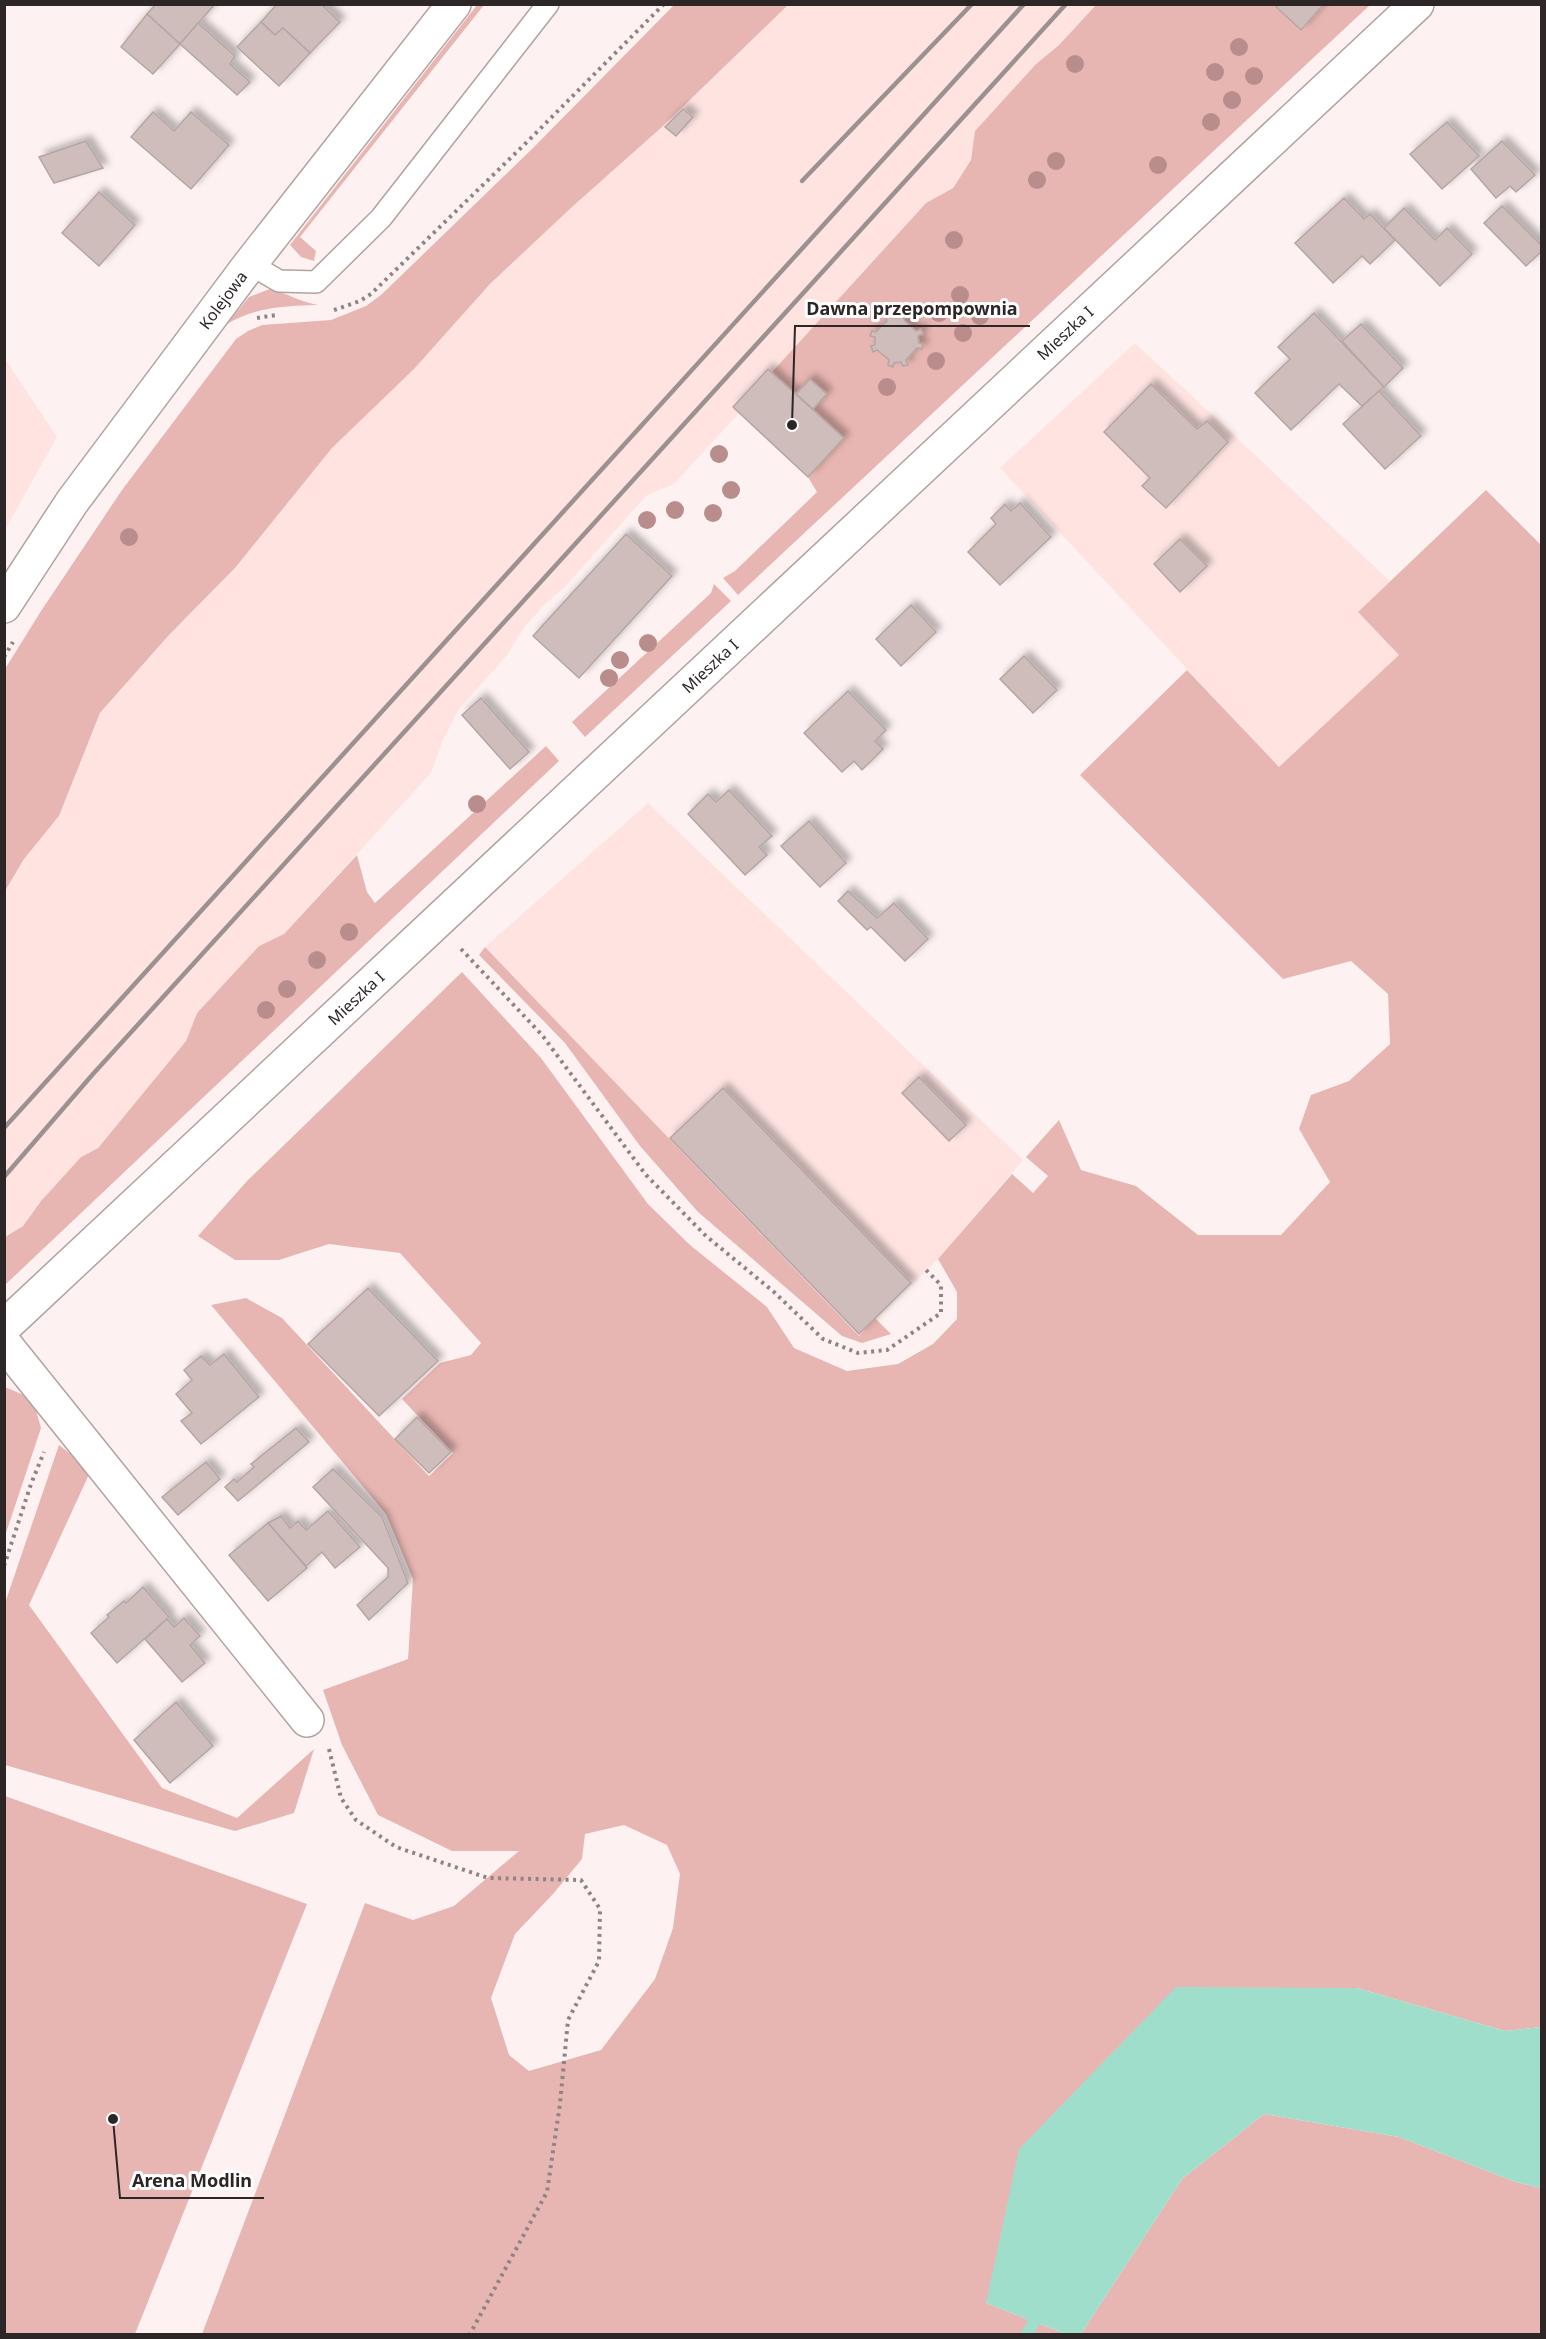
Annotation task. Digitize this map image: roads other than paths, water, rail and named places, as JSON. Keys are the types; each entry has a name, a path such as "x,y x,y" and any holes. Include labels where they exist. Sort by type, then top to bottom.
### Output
{"street":[{"name":"Kolejowa","path":"4,606 72,502 250,264 454,4"},
{"name":"Mieszka I","path":"4,1327 1416,4"},
{"path":"4,1343 308,1720"}],"lane":[{"path":"250,264 279,281 316,282 381,218 548,4"}],"waterway":[{"path":"1027,2334 1034,2322"}],"railway":[{"path":"802,181 972,4"},
{"path":"4,1128 1024,4"},
{"path":"4,1177 93,1074 1066,4"}],"place":[{"name":"Dawna przepompownia","path":"792,425"},
{"name":"Arena Modlin","path":"113,2119"}]}
